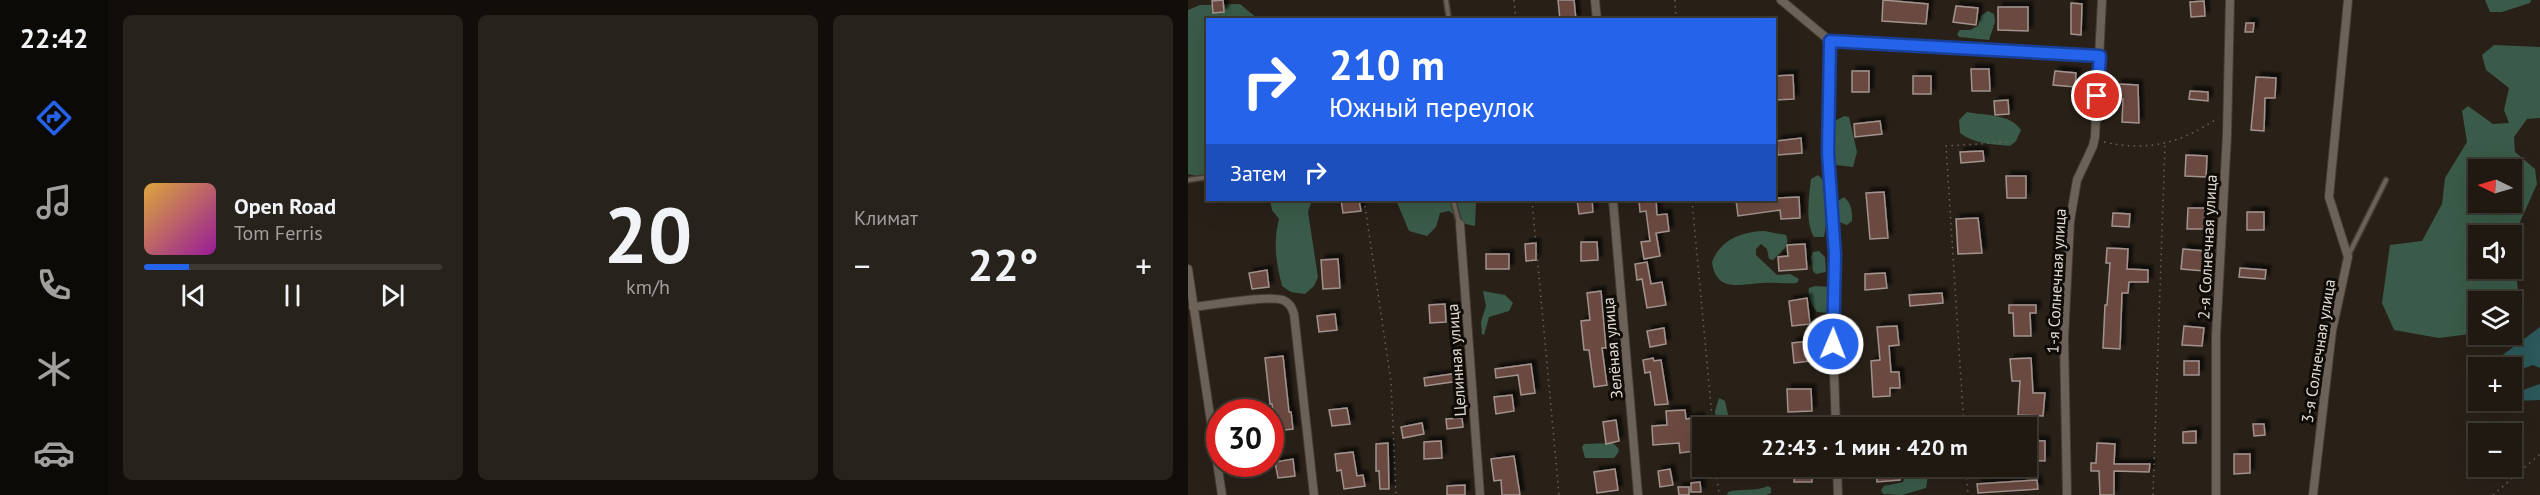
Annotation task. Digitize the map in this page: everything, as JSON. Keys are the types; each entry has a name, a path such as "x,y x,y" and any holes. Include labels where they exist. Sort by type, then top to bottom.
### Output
{"street":[{"path":"1595,0 1597,18"},
{"path":"1781,0 1830,41 2100,56"},
{"name":"1-я Солнечная улица","path":"2067,495 2064,338 2070,220 2077,180 2094,140 2102,0"},
{"name":"2-я Солнечная улица","path":"2216,495 2216,336 2230,0"},
{"name":"3-я Солнечная улица","path":"2313,495 2332,331 2348,257 2329,197 2348,0"},
{"path":"1830,41 1828,153 1835,255 1833,344 1836,417"},
{"name":"Зелёная улица","path":"1613,201 1638,495"},
{"name":"Целинная улица","path":"1460,224 1480,495"},
{"path":"1188,269 1222,495"},
{"path":"1194,307 1265,300 1284,300 1291,305 1294,314 1314,495"},
{"path":"1837,477 1838,495"}],"lane":[{"path":"1446,0 1449,18"},
{"path":"1188,180 1206,177"},
{"path":"2348,257 2386,180"},
{"path":"1454,201 1460,224"}],"path":[{"path":"1514,0 1516,18"},
{"path":"1675,0 1676,18"},
{"path":"2094,140 2122,147 2164,144 2198,132 2227,112"},
{"path":"1963,417 1946,146 2009,142"},
{"path":"2153,495 2164,144"},
{"path":"1364,201 1391,381 1396,495"},
{"path":"1532,201 1559,495"},
{"path":"1692,201 1712,417"},
{"path":"2493,495 2540,454"},
{"path":"1717,477 1719,495"},
{"path":"1967,477 1968,495"}],"green space":[{"path":"2485,0 2531,0 2530,3 2502,12 2490,12"},
{"path":"1240,4 1257,18 1206,18 1206,174 1196,176 1188,174 1188,10 1200,5"},
{"path":"1988,11 1994,14 1995,22 1989,40 1959,37 1957,34 1960,30 1970,30 1978,26 1981,16"},
{"path":"2494,45 2540,47 2540,118 2527,119 2514,137 2515,152 2535,169 2537,184 2519,225 2468,225 2468,279 2517,279 2518,291 2468,291 2468,334 2439,338 2394,330 2382,303 2390,245 2422,241 2442,204 2445,178 2467,142 2462,111 2468,106 2493,124 2509,123 2504,110 2509,88 2486,70 2482,55"},
{"path":"1967,112 1997,116 2010,121 2021,130 2016,141 2010,146 1984,143 1966,137 1960,133 1959,120"},
{"path":"1844,116 1849,117 1857,152 1853,167 1836,165 1831,157 1835,121"},
{"path":"1818,175 1822,179 1826,194 1827,214 1824,237 1814,237 1809,224 1811,179"},
{"path":"1844,197 1849,202 1852,211 1852,221 1847,225 1839,222 1838,201"},
{"path":"1270,201 1312,201 1308,212 1318,277 1314,286 1305,294 1291,292 1282,286 1276,252 1279,219 1272,210"},
{"path":"1396,201 1476,201 1475,226 1465,224 1449,211 1440,213 1436,227 1427,236 1409,231"},
{"path":"1764,231 1786,235 1787,243 1773,260 1769,259 1767,249 1761,244 1756,249 1756,255 1777,275 1790,274 1799,279 1797,283 1738,285 1724,283 1718,278 1712,262 1721,248 1740,235"},
{"path":"1819,251 1825,257 1826,272 1816,274 1813,271 1811,257 1813,252"},
{"path":"1830,287 1829,313 1817,312 1812,304 1809,288"},
{"path":"1483,291 1505,295 1513,303 1509,311 1489,317 1484,335 1481,322 1486,306"},
{"path":"1719,398 1725,401 1729,417 1716,417"},
{"path":"1613,443 1619,449 1614,458 1585,458 1582,447 1584,444"},
{"path":"1905,477 1928,477 1926,488 1902,495 1883,494 1881,490 1884,486 1903,482"},
{"path":"1768,486 1771,488 1771,493 1766,495 1727,495 1728,492"}],"water":[{"path":"2540,327 2540,368 2533,365 2522,369 2522,357 2500,357 2516,345 2522,345 2522,340"},
{"path":"2540,384 2540,400 2522,401 2522,390"}],"building":[{"path":"1223,0 1224,12 1213,13 1212,1"},
{"path":"1558,0 1574,0 1576,18 1560,18"},
{"path":"1883,0 1928,4 1926,24 1882,21"},
{"path":"2204,1 2205,16 2191,17 2190,2"},
{"path":"2071,3 2082,4 2081,35 2071,34"},
{"path":"1956,6 1978,8 1976,25 1953,22"},
{"path":"1998,7 2028,7 2028,31 1998,30"},
{"path":"2246,23 2254,23 2253,32 2245,32"},
{"path":"1971,69 1989,69 1990,91 1972,91"},
{"path":"1852,71 1869,71 1869,92 1852,92"},
{"path":"2055,71 2076,73 2075,87 2053,85"},
{"path":"1793,75 1794,99 1776,100 1776,76"},
{"path":"1913,76 1931,76 1931,94 1913,94"},
{"path":"2256,77 2276,78 2275,98 2265,98 2264,131 2251,130"},
{"path":"2118,84 2138,85 2139,123 2122,122 2123,99 2117,99"},
{"path":"2190,91 2208,92 2208,101 2189,99"},
{"path":"2008,100 2009,114 1995,115 1994,101"},
{"path":"1880,121 1882,134 1855,137 1854,124"},
{"path":"1801,138 1802,153 1778,155 1777,141"},
{"path":"1983,151 1984,161 1961,163 1960,152"},
{"path":"2186,155 2207,156 2206,177 2185,176"},
{"path":"2006,176 2026,176 2026,198 2007,198"},
{"path":"1884,192 1888,238 1870,239 1866,193"},
{"path":"1799,197 1800,218 1781,219 1780,210 1738,216 1736,201 1776,201 1776,198"},
{"path":"1341,201 1359,201 1361,211 1343,213"},
{"path":"1577,201 1592,201 1593,212 1579,214"},
{"path":"1639,201 1656,201 1657,215 1667,214 1669,231 1656,233 1660,256 1644,259 1641,242 1650,241 1646,211 1640,212"},
{"path":"2188,208 2208,208 2208,229 2187,229"},
{"path":"2247,212 2264,212 2264,230 2247,230"},
{"path":"2113,213 2130,214 2129,227 2112,226"},
{"path":"1978,218 1982,253 1958,254 1956,219"},
{"path":"1581,242 1597,242 1598,260 1581,261"},
{"path":"1536,243 1536,260 1526,261 1525,244"},
{"path":"1805,244 1807,269 1779,271 1778,257 1788,256 1787,245"},
{"path":"2107,248 2128,249 2127,269 2148,270 2148,282 2129,282 2128,293 2122,293 2120,349 2103,348 2110,263 2106,263"},
{"path":"2183,249 2205,251 2204,271 2181,269"},
{"path":"1486,254 1509,254 1509,269 1486,269"},
{"path":"1338,259 1340,288 1323,289 1321,260"},
{"path":"1647,262 1651,284 1662,282 1666,305 1647,308 1642,279 1637,280 1635,264"},
{"path":"2240,268 2266,270 2265,279 2239,277"},
{"path":"1267,270 1269,287 1252,289 1249,273"},
{"path":"1885,273 1887,288 1865,290 1865,274"},
{"path":"1601,291 1606,348 1602,348 1607,385 1594,387 1589,350 1584,350 1581,321 1590,320 1587,293"},
{"path":"1942,293 1943,303 1910,306 1909,295"},
{"path":"1807,298 1810,324 1792,326 1789,301"},
{"path":"1445,304 1446,322 1430,323 1429,305"},
{"path":"2009,305 2036,305 2036,313 2030,313 2031,336 2014,336 2013,313 2009,313"},
{"path":"1335,314 1337,330 1319,332 1317,316"},
{"path":"1897,326 1899,345 1889,346 1891,372 1899,372 1900,388 1890,388 1890,396 1873,397 1871,361 1880,360 1877,327"},
{"path":"2184,326 2204,328 2202,346 2182,345"},
{"path":"1664,328 1666,344 1650,347 1647,331"},
{"path":"1809,341 1810,361 1794,363 1792,343"},
{"path":"1283,356 1293,429 1284,430 1284,399 1269,399 1265,358"},
{"path":"1653,358 1654,361 1661,360 1668,404 1655,405 1650,372 1645,373 1643,360"},
{"path":"2031,358 2033,393 2045,393 2043,416 2018,415 2020,381 2012,381 2010,359"},
{"path":"2184,361 2199,361 2199,375 2184,375"},
{"path":"1531,364 1535,393 1521,395 1518,375 1496,378 1495,369"},
{"path":"1458,373 1459,381 1425,386 1424,378"},
{"path":"1787,389 1811,389 1812,411 1788,412"},
{"path":"1512,395 1514,411 1496,414 1494,397"},
{"path":"1347,408 1350,424 1332,426 1329,410"},
{"path":"1685,410 1686,419 1692,418 1692,451 1680,453 1679,443 1653,445 1652,426 1667,425 1666,411"},
{"path":"1462,418 1463,427 1447,429 1446,419"},
{"path":"1616,420 1619,441 1606,444 1603,422"},
{"path":"1422,423 1424,434 1403,438 1401,427"},
{"path":"2253,424 2264,424 2265,435 2254,436"},
{"path":"2196,431 2196,443 2183,443 2183,432"},
{"path":"1441,441 1442,458 1424,459 1424,442"},
{"path":"2037,441 2045,441 2045,461 2037,461"},
{"path":"1388,443 1389,489 1380,489 1379,471 1376,471 1376,444"},
{"path":"2097,443 2115,444 2114,464 2150,464 2149,472 2114,471 2114,495 2100,495 2099,471 2091,471 2091,463 2096,463"},
{"path":"1353,452 1357,476 1363,475 1365,486 1344,489 1341,470 1337,471 1335,454"},
{"path":"2234,454 2250,454 2250,473 2234,474"},
{"path":"1514,456 1520,495 1502,495 1501,480 1494,481 1491,459"},
{"path":"1293,459 1295,476 1278,478 1284,477 1284,460"},
{"path":"1615,469 1618,490 1597,493 1594,472"},
{"path":"1670,469 1673,485 1660,487 1658,471"},
{"path":"1794,477 1812,477 1812,482 1794,482"},
{"path":"1876,477 1900,477 1900,480 1877,482"},
{"path":"2037,480 2038,489 1978,493 1977,484"},
{"path":"1700,482 1701,492 1691,492 1691,483"},
{"path":"1465,485 1465,495 1447,495 1447,486"},
{"path":"1678,487 1689,487 1689,495 1679,495"}],"route":[{"path":"1833,344 1835,255 1828,153 1830,41 2100,56 2097,96"}]}
